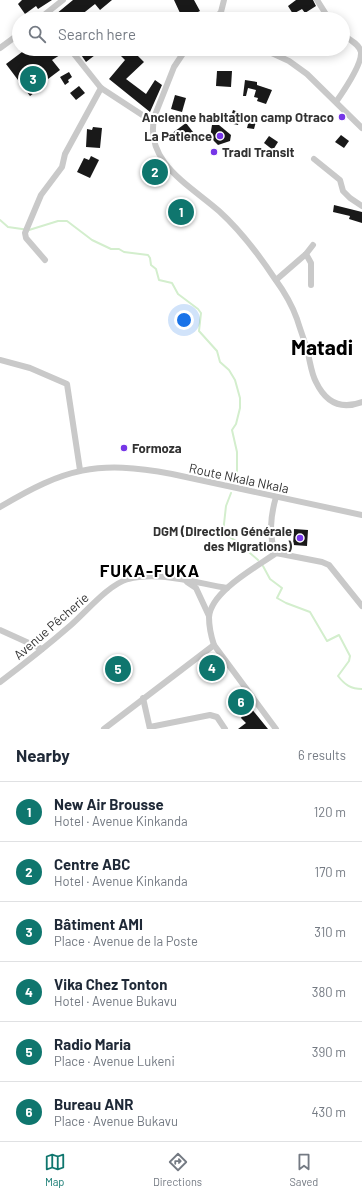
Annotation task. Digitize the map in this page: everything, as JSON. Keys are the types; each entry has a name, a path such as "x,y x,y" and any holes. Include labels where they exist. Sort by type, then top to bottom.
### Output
{"street":[{"path":"50,12 63,0"},
{"path":"221,12 224,0"},
{"path":"317,0 325,12"},
{"path":"0,48 12,39"},
{"path":"336,102 360,61 361,52 350,40"},
{"path":"76,56 101,88 153,122"},
{"path":"182,56 174,68 153,122 155,148 164,162 179,179 220,212 252,248 276,280 296,316 315,382 328,400 341,406 353,406 362,402"},
{"path":"278,56 289,61 307,74 362,128"},
{"path":"45,260 26,238 25,233 41,195 62,167 65,154 101,88"},
{"path":"314,159 340,180 344,191 350,198 362,206"},
{"path":"276,280 306,254 313,245"},
{"path":"306,254 310,263 311,285"},
{"path":"0,360 30,368 67,384 80,470"},
{"name":"Route Nkala Nkala","path":"0,507 29,489 53,478 80,470 114,467 144,469 362,515"},
{"path":"276,497 272,514 271,544 276,553"},
{"path":"209,616 214,603 227,588 276,553 322,562 329,565 362,606"},
{"name":"Avenue Pêcherie","path":"0,682 42,649 116,584 142,577 185,581 227,588"},
{"path":"185,581 196,588 209,616 210,629 214,645 276,729"},
{"path":"0,630 42,649"},
{"path":"104,729 214,645"},
{"path":"143,698 150,728 210,715 217,717 225,729"}],"building":[{"path":"22,0 52,0 38,9 36,6 28,12 24,12 18,4"},
{"path":"73,0 112,0 100,10 95,4 85,12 58,12"},
{"path":"174,0 194,0 200,11 198,12 180,12"},
{"path":"296,0 313,0 316,6 307,12 304,12 302,9 297,12 292,12 288,6"},
{"path":"17,56 58,56 52,60 60,70 36,88 38,90 30,96 6,64"},
{"path":"82,56 94,56 86,62"},
{"path":"121,56 138,56 144,62 126,79 146,94 155,80 162,85 150,112 109,79 125,60"},
{"path":"217,71 232,71 231,87 216,86"},
{"path":"69,72 72,77 65,85 60,77"},
{"path":"245,80 257,82 257,85 272,90 266,104 257,101 258,98 254,97 256,90 248,88 246,96 243,96"},
{"path":"79,86 85,93 76,100 70,93"},
{"path":"175,95 186,98 182,112 171,109"},
{"path":"233,110 241,113 238,125 229,123"},
{"path":"250,116 257,118 254,129 247,128"},
{"path":"186,123 193,132 179,143 171,134"},
{"name":"La Patience","path":"212,125 219,125 231,135 230,141 218,145 210,137"},
{"path":"93,127 102,128 100,148 86,147 87,129 92,130"},
{"path":"341,135 349,141 344,148 335,142"},
{"path":"269,136 278,142 273,150 264,143"},
{"path":"91,156 99,160 90,178 77,172 84,158 89,160"},
{"path":"334,205 362,212 362,223 349,219 350,216 333,212"},
{"name":"DGM (Direction Générale des Migrations)","path":"294,529 308,530 307,546 293,545"},
{"path":"121,660 127,668 124,670 126,674 118,680 109,666"},
{"path":"242,693 248,701 246,702 268,729 238,729 246,723 241,718 242,716 236,708 239,706 234,700"}],"waterway":[{"path":"0,220 8,227 29,230 58,221 67,221 92,240 111,249 119,249 124,252 148,255 151,265 156,269 159,280 172,283 178,294 198,309 201,313 199,331 217,351 220,362 229,370 235,380 240,398 240,408 236,424 232,430 237,452 237,477 235,482"},
{"path":"231,493 226,506 223,533 236,541 258,560"},
{"path":"263,566 270,579 282,588 277,598 310,612 327,641 339,635 350,656 349,661 338,676 348,686 362,689"}],"place":[{"name":"Bâtiment AMI","path":"33,79"},
{"name":"Ancienne habitation camp Otraco","path":"342,117"},
{"name":"La Patience","path":"220,136"},
{"name":"Tradi Transit","path":"214,152"},
{"name":"Centre ABC","path":"155,172"},
{"name":"New Air Brousse","path":"181,212"},
{"name":"Formoza","path":"124,448"},
{"name":"DGM (Direction Générale des Migrations)","path":"300,538"},
{"name":"Vika Chez Tonton","path":"212,668"},
{"name":"Radio Maria","path":"118,669"},
{"name":"Bureau ANR","path":"241,702"}],"district":[{"name":"Matadi","path":"322,348"},
{"name":"FUKA-FUKA","path":"150,571"}]}
